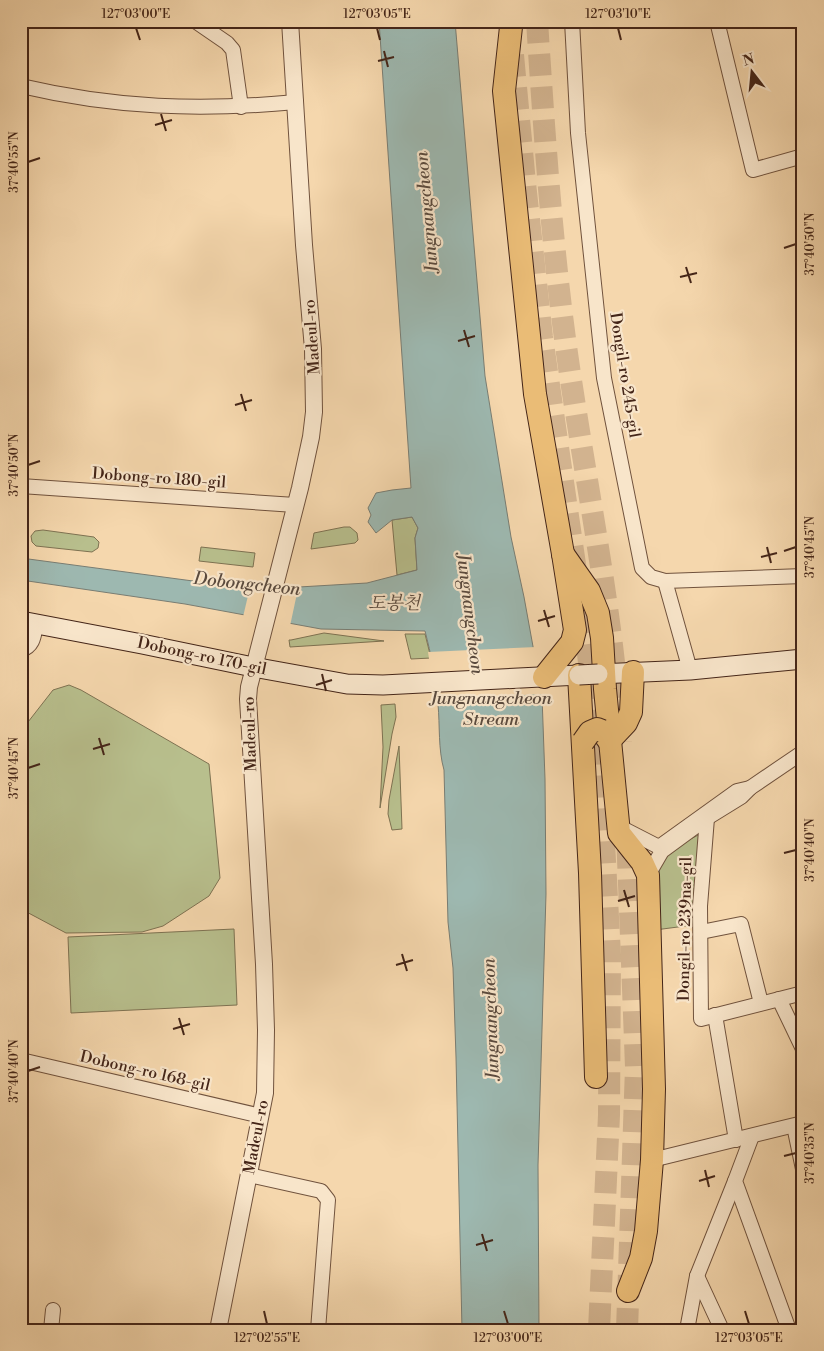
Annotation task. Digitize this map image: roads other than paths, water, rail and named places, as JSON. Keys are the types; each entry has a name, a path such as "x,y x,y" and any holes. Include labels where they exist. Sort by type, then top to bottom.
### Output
{"highway":[{"path":"511,27 504,91 536,394 566,558 575,630 572,642 544,677"},
{"path":"566,558 589,591 598,613 602,638 594,674 598,738 593,954 596,1077"},
{"path":"598,738 626,723 631,712 633,672"},
{"path":"598,738 619,833 642,862 648,875 654,1089 652,1160 643,1249 628,1291"}],"main road":[{"name":"Dobong-ro 170-gil","path":"29,622 347,684 383,686 690,670 803,659"}],"street":[{"path":"195,21 233,50 241,106"},
{"name":"Madeul-ro","path":"218,1330 265,1093 264,964 248,699 249,687 311,437 315,394 290,21"},
{"name":"Dongil-ro 245-gil","path":"572,21 578,133 604,378 642,568 651,577 665,581"},
{"path":"717,21 753,170 803,156"},
{"path":"21,86 70,97 105,102 189,108 296,102"},
{"name":"Dobong-ro 180-gil","path":"21,486 295,505"},
{"path":"690,670 665,581 803,576"},
{"path":"21,650 29,647 32,642 29,622"},
{"path":"648,875 662,851 803,752"},
{"path":"618,826 659,847 737,791 750,788"},
{"name":"Dongil-ro 239na-gil","path":"707,818 700,906 701,1019 715,1015"},
{"path":"701,932 741,924 761,1004"},
{"path":"736,1140 715,1015 803,993"},
{"path":"779,999 803,1049"},
{"name":"Dobong-ro 168-gil","path":"21,1060 260,1116"},
{"path":"652,1160 798,1125 803,1169"},
{"path":"687,1330 697,1276 752,1136"},
{"path":"249,1176 321,1191 328,1200 318,1330"},
{"path":"735,1181 789,1330"},
{"path":"697,1276 722,1330"},
{"path":"51,1330 53,1310"}],"water":[{"name":"Jungnangcheon Stream","path":"379,21 455,21 485,376 511,537 542,696 546,894 538,1165 539,1330 462,1330 456,1057 453,968 448,922 444,770 440,746 436,685 425,631 321,629 185,604 21,580 21,558 193,581 299,587 367,583 417,570 415,538 418,528 412,517 392,520 376,533 368,522 371,515 368,508 376,493 411,488"}],"tunnel":[{"path":"537,21 547,159 565,342 601,564 618,697 621,742"},
{"path":"513,55 542,337 588,654 599,748 610,955 609,1115 599,1330"},
{"path":"627,832 636,1067 627,1330"}],"water label":[{"name":"Jungnangcheon","path":"427,212"},
{"name":"Dobongcheon","path":"247,584"},
{"name":"도봉천","path":"394,603"},
{"name":"Jungnangcheon","path":"470,614"},
{"name":"Jungnangcheon","path":"491,1019"}]}
